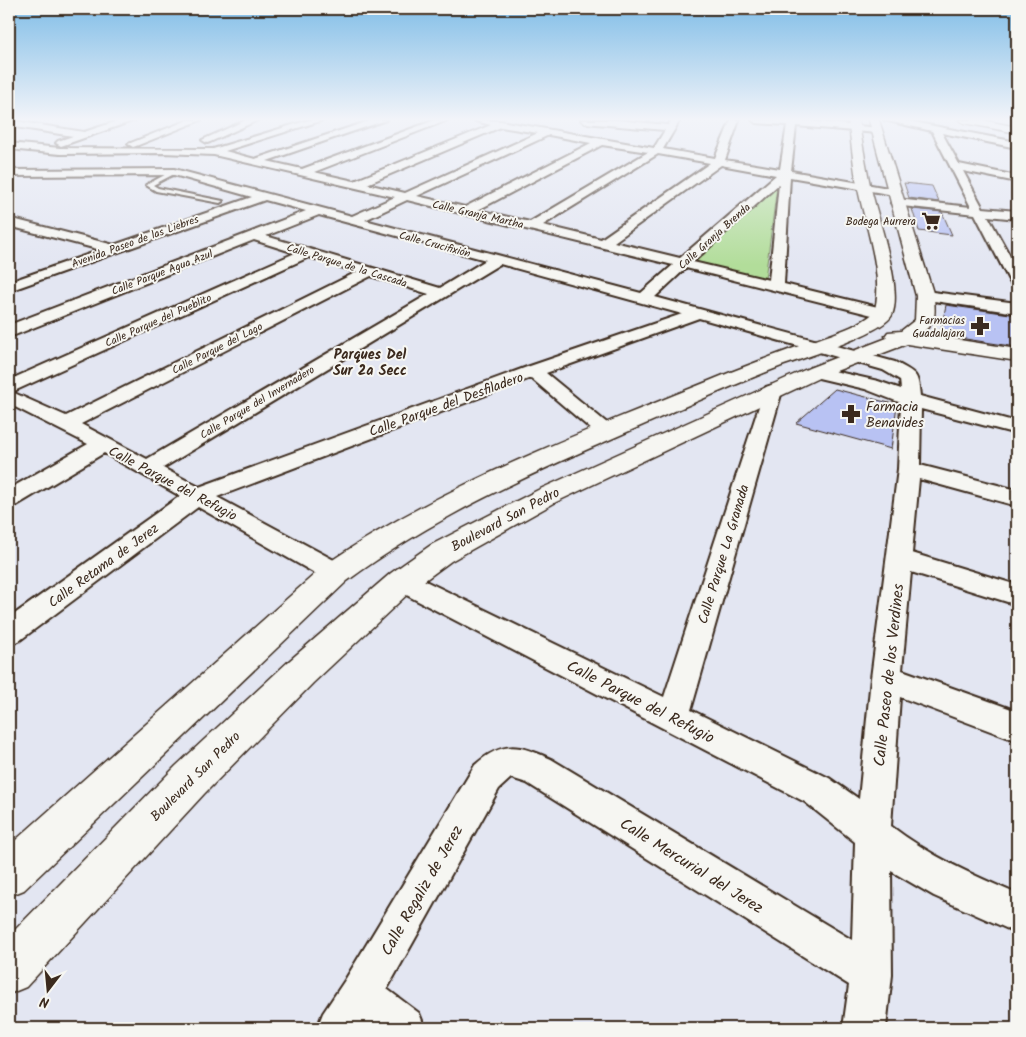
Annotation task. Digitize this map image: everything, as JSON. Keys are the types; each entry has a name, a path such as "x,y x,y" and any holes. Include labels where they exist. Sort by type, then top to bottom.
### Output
{"street":[{"path":"174,172 181,168"},
{"name":"Calle Granja Martha","path":"290,168 884,313"},
{"path":"305,172 315,168"},
{"path":"355,184 392,168"},
{"path":"352,221 471,168"},
{"path":"466,211 549,168"},
{"path":"532,226 628,168"},
{"path":"603,244 710,168"},
{"path":"757,168 863,187 895,198 1017,215"},
{"path":"776,286 786,168"},
{"path":"9,875 336,572 398,530 441,507 606,432 784,358 864,329 880,319 886,306 885,278 860,168"},
{"name":"Boulevard San Pedro","path":"9,970 190,780 301,672 402,581 441,553 547,496 773,391 904,338 923,323 926,317 925,296 895,198 888,168"},
{"path":"956,168 1015,275"},
{"path":"966,168 1017,179"},
{"name":"Calle Crucifixión","path":"10,173 174,172 315,212 857,356"},
{"name":"Calle Granja Brenda","path":"643,300 785,173"},
{"name":"Avenida Paseo de las Liebres","path":"9,287 262,197"},
{"name":"Calle Parque Agua Azul","path":"9,331 315,212"},
{"path":"9,222 114,249"},
{"name":"Calle Parque de la Cascada","path":"252,236 441,294"},
{"path":"994,239 1010,241"},
{"name":"Calle Parque del Pueblito","path":"10,397 307,253"},
{"name":"Calle Parque del Invernadero","path":"147,468 497,260"},
{"name":"Calle Parque del Lago","path":"66,424 369,272"},
{"path":"9,274 28,280"},
{"path":"925,296 1017,308"},
{"name":"Calle Parque del Desfiladero","path":"198,496 534,371 696,314"},
{"path":"864,329 904,338 1017,355"},
{"name":"Calle Paseo de los Verdines","path":"857,356 888,366 909,378 911,400 910,469 886,678 873,832 871,975 864,1028"},
{"path":"534,371 606,432"},
{"path":"816,372 1017,428"},
{"name":"Calle Parque La Granada","path":"673,717 773,391"},
{"name":"Calle Parque del Refugio","path":"10,397 66,424 336,572"},
{"path":"9,499 102,445"},
{"path":"910,469 1017,498"},
{"name":"Calle Retama de Jerez","path":"9,633 198,496"},
{"path":"899,559 1017,595"},
{"name":"Calle Parque del Refugio","path":"402,581 817,790 841,805 908,861 940,879 1017,914"},
{"path":"886,678 1017,726"},
{"name":"Calle Mercurial del Jerez","path":"511,762 524,764 539,771 871,975"},
{"name":"Calle Regaliz de Jerez","path":"338,1028 487,778 499,765 511,762"},
{"path":"360,994 404,1028"}],"lane":[{"path":"174,172 149,185 156,189 220,202"}],"green space":[{"path":"777,186 765,279 694,261"}],"building":[{"path":"904,183 932,186 939,202 909,198"},
{"name":"Bodega Aurrera","path":"912,209 942,212 952,235 919,231"},
{"name":"Farmacias Guadalajara","path":"946,305 1017,315 1017,347 940,335"},
{"name":"Farmacia Benavides","path":"835,389 897,405 891,449 796,423"}],"place":[{"name":"Bodega Aurrera","path":"931,221"},
{"name":"Farmacias Guadalajara","path":"980,326"},
{"name":"Farmacia Benavides","path":"851,414"}],"district":[{"name":"Parques Del Sur 2a Secc","path":"370,362"}]}
